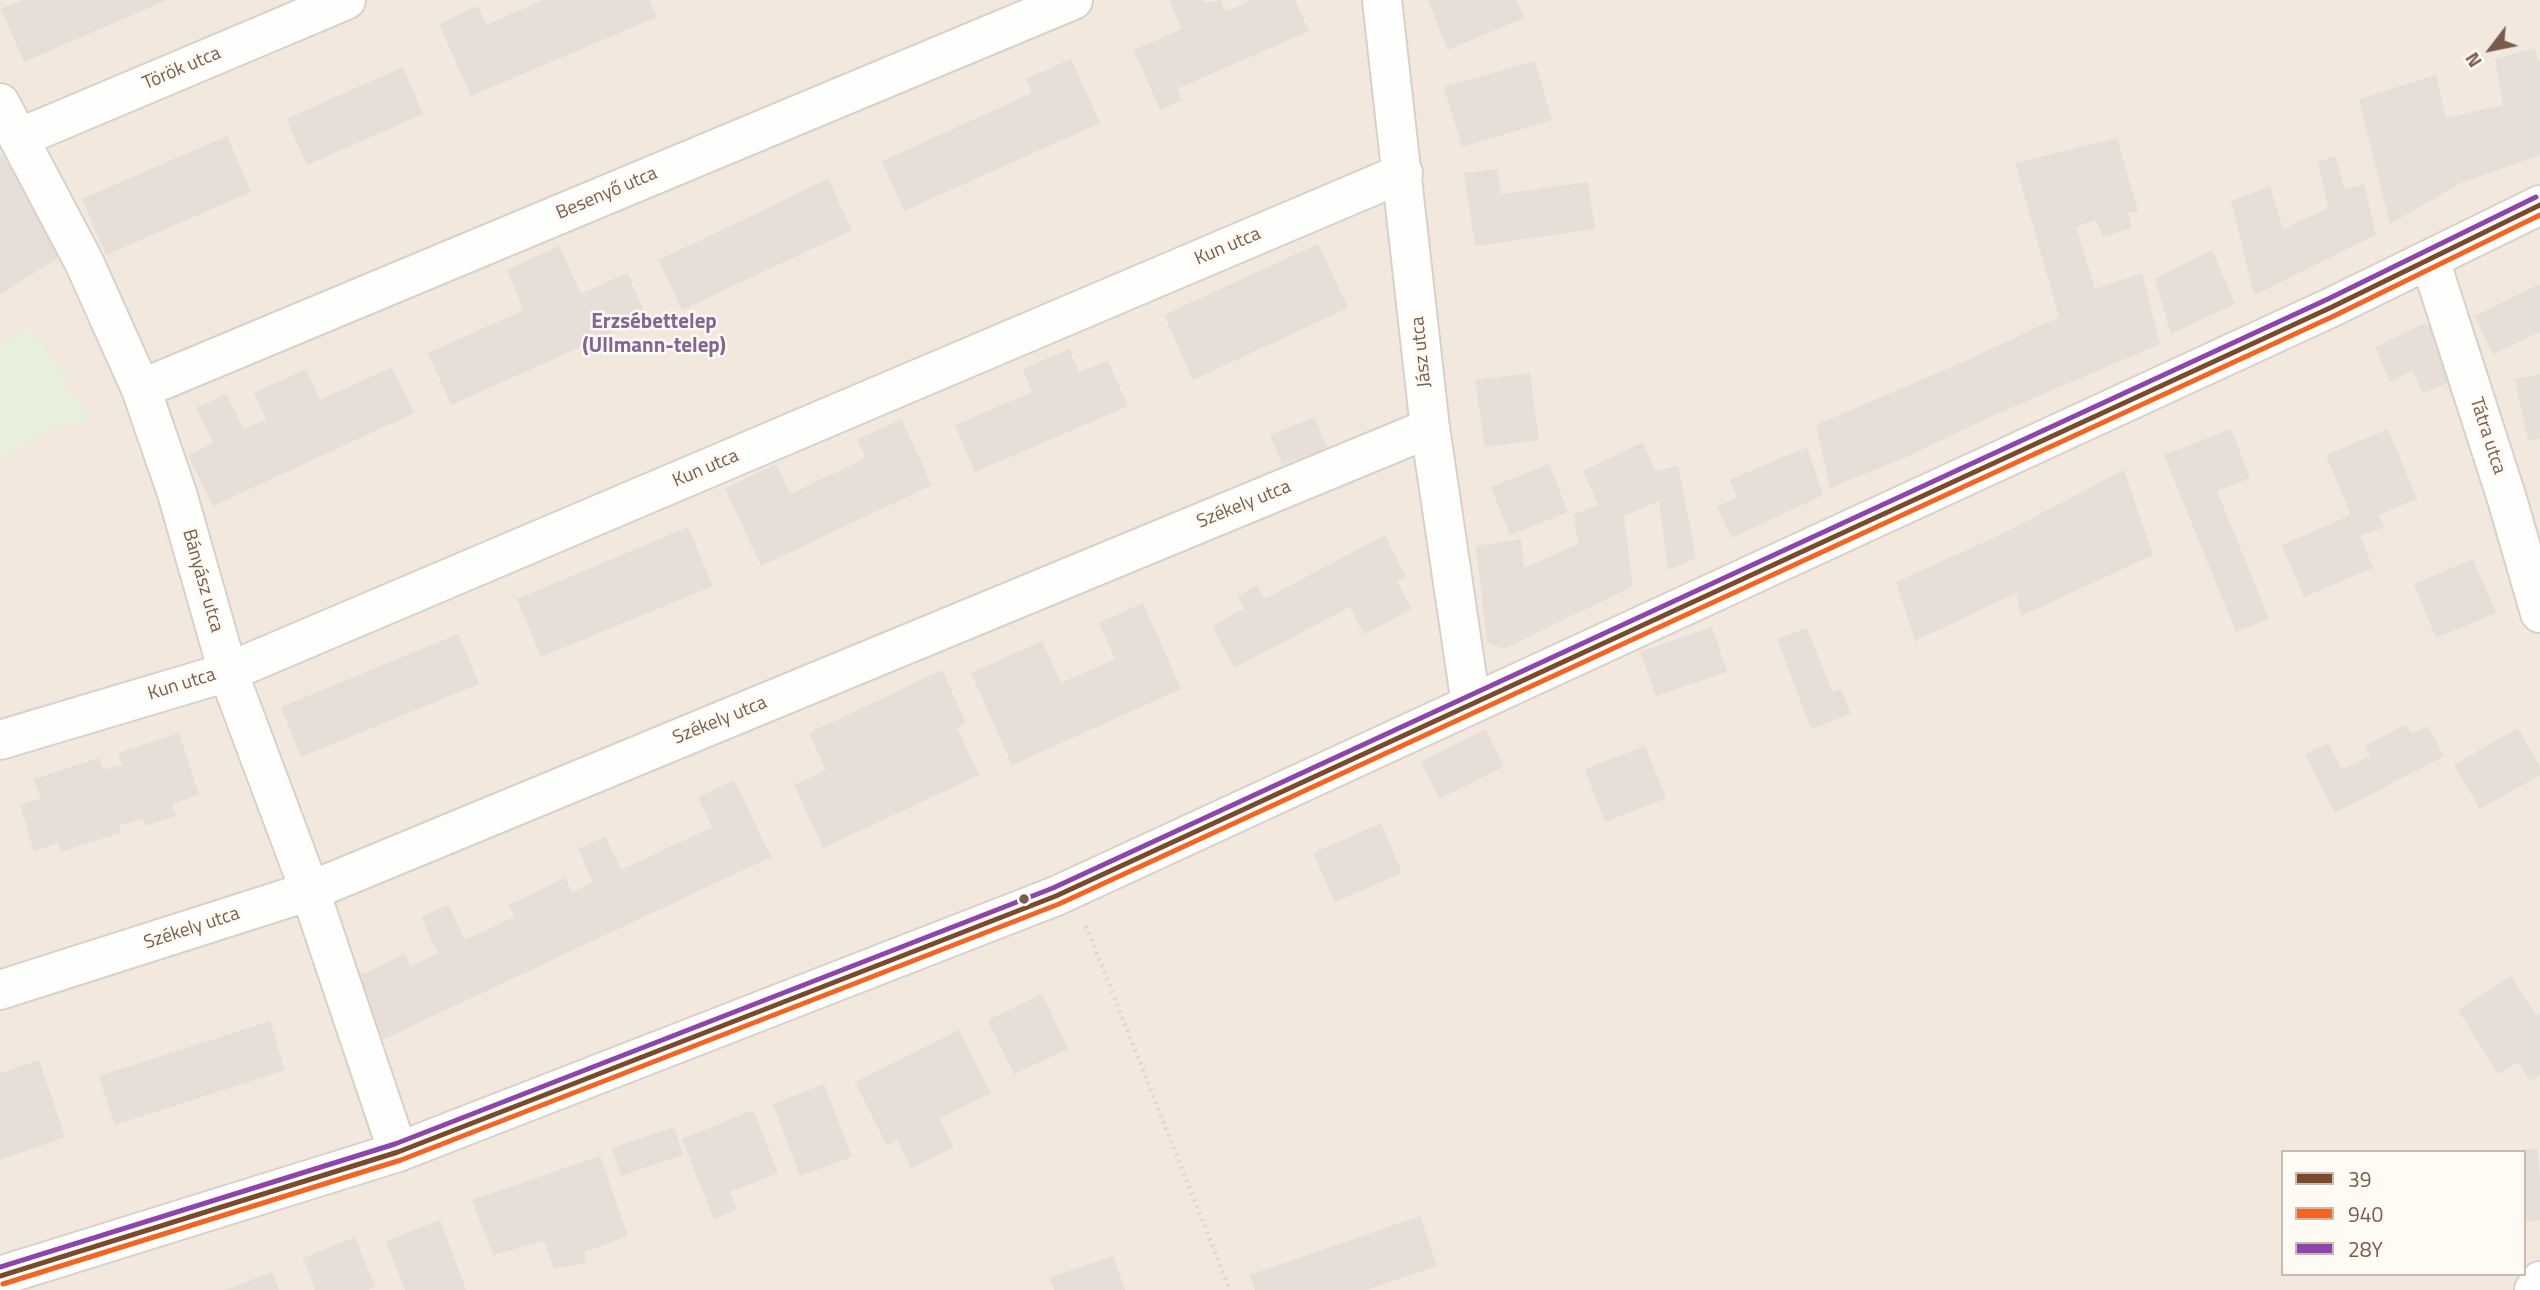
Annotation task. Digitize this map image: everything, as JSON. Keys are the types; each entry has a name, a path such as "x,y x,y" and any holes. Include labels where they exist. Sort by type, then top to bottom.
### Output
{"street":[{"name":"Török utca","path":"19,138 346,0"},
{"name":"Besenyő utca","path":"141,389 1073,0"},
{"name":"Jász utca","path":"1382,0 1430,428 1471,704"},
{"name":"Bányász utca","path":"0,103 84,261 141,389 177,493 228,671 310,891 398,1152"},
{"name":"Kun utca","path":"0,740 228,671 1403,173"},
{"path":"0,1276 398,1152 1071,888 2430,260 2540,205"},
{"name":"Tátra utca","path":"2430,260 2507,499 2540,613"},
{"name":"Székely utca","path":"0,990 310,891 1430,428"},
{"path":"2534,1290 2540,1281"}],"path":[{"path":"1071,888 1230,1290"}],"shaded area":[{"path":"0,0 2540,0 2540,1290 0,1290"}],"green space":[{"path":"27,328 32,331 66,380 65,387 88,416 75,425 64,422 0,458 0,347"}],"building":[{"path":"22,0 167,0 24,62 1,9"},
{"path":"543,0 649,0 657,17 471,96 439,24 478,6 486,25"},
{"path":"1169,0 1203,0 1204,3 1220,0 1225,12 1252,0 1295,0 1309,31 1177,89 1182,100 1160,110 1134,50 1182,29"},
{"path":"1428,0 1516,0 1524,18 1448,50"},
{"path":"2535,48 2538,61 2540,60 2540,155 2461,183 2390,224 2359,99 2436,75 2446,118 2503,105 2495,59"},
{"path":"1071,59 1100,123 904,211 882,161 1032,93 1026,79"},
{"path":"1535,61 1552,120 1462,147 1444,87"},
{"path":"403,67 423,114 307,165 286,119"},
{"path":"227,136 251,192 106,255 82,199"},
{"path":"2117,138 2138,211 2128,213 2131,228 2103,237 2096,220 2076,227 2095,289 2142,273 2160,344 1983,420 1909,456 1830,488 1816,425 1972,358 2059,317 2015,163"},
{"path":"2,154 65,253 0,295 0,155"},
{"path":"2335,156 2345,190 2364,184 2376,235 2254,295 2231,201 2270,186 2283,229 2328,208 2318,162"},
{"path":"1498,169 1501,194 1588,182 1595,229 1475,246 1464,173"},
{"path":"828,179 852,230 682,310 659,260"},
{"path":"1318,244 1348,308 1193,380 1164,315"},
{"path":"559,246 581,294 627,273 647,317 451,405 428,353 524,310 507,270"},
{"path":"2212,250 2235,304 2171,334 2155,279"},
{"path":"2540,284 2540,332 2493,354 2475,316"},
{"path":"2425,323 2437,329 2457,378 2423,394 2412,371 2390,382 2375,347"},
{"path":"1069,349 1079,372 1108,361 1128,406 975,472 955,425 1032,392 1023,369"},
{"path":"392,367 414,413 213,506 188,455 213,443 196,408 226,394 244,429 266,419 254,393 306,369 320,400"},
{"path":"1530,373 1539,440 1485,447 1475,380"},
{"path":"2540,374 2540,439 2528,441 2515,379"},
{"path":"1315,417 1327,448 1282,465 1270,435"},
{"path":"901,419 932,485 761,566 725,488 776,464 790,494 866,458 857,440"},
{"path":"2231,429 2250,478 2217,491 2269,619 2236,632 2164,455"},
{"path":"2388,429 2417,499 2379,515 2384,527 2360,536 2373,568 2304,597 2282,545 2351,515 2326,455"},
{"path":"1643,442 1655,471 1678,466 1696,558 1668,570 1659,501 1624,516 1633,586 1504,649 1487,642 1476,546 1521,539 1524,568 1578,544 1574,514 1598,505 1583,471"},
{"path":"1807,447 1823,495 1732,538 1717,507 1738,497 1729,480"},
{"path":"1549,464 1568,512 1510,535 1491,487"},
{"path":"2124,470 2153,555 2021,616 2016,593 1915,641 1896,582 2000,535"},
{"path":"688,527 713,586 541,657 517,599"},
{"path":"1385,535 1406,577 1397,582 1412,609 1364,634 1350,607 1234,668 1212,626 1245,608 1238,596 1257,585 1265,599"},
{"path":"2473,559 2496,613 2436,638 2414,584"},
{"path":"1143,603 1181,689 1012,765 971,673 1042,641 1061,683 1115,659 1099,623"},
{"path":"1712,627 1727,672 1656,696 1640,652"},
{"path":"1807,628 1832,692 1841,689 1851,714 1811,729 1777,639"},
{"path":"458,634 479,684 301,757 281,707"},
{"path":"942,670 966,723 957,728 979,775 823,848 794,785 826,770 809,733"},
{"path":"2406,724 2412,734 2428,726 2444,756 2335,813 2305,755 2328,743 2342,770 2370,756 2365,746"},
{"path":"2518,728 2540,767 2540,775 2480,809 2454,765"},
{"path":"1485,729 1504,766 1440,799 1421,762"},
{"path":"179,733 199,795 172,804 176,816 145,826 143,818 119,826 120,833 61,852 58,843 34,851 20,805 41,798 34,779 99,758 103,770 122,764 118,753"},
{"path":"1645,746 1666,798 1605,822 1585,769"},
{"path":"734,780 771,857 380,1041 351,980 405,954 411,966 438,953 421,917 448,905 465,940 514,917 508,905 565,878 572,892 593,882 578,849 605,836 621,870 712,827 698,797"},
{"path":"1381,823 1402,873 1335,902 1313,853"},
{"path":"2511,976 2536,1016 2540,1013 2540,1075 2530,1081 2518,1062 2498,1074 2458,1010"},
{"path":"1042,994 1068,1049 1014,1074 988,1020"},
{"path":"270,1021 285,1070 115,1125 99,1076"},
{"path":"959,1030 991,1093 939,1119 953,1147 911,1168 897,1140 887,1146 855,1082"},
{"path":"39,1060 65,1137 0,1160 0,1073"},
{"path":"824,1084 852,1157 800,1176 773,1104"},
{"path":"753,1110 778,1173 730,1192 737,1209 714,1219 682,1139"},
{"path":"674,1127 683,1155 621,1176 612,1148"},
{"path":"2537,1148 2540,1220 2526,1222 2524,1150"},
{"path":"600,1156 628,1236 585,1252 585,1263 554,1269 544,1241 493,1255 472,1200"},
{"path":"1420,1216 1437,1266 1367,1290 1255,1290 1250,1275"},
{"path":"440,1220 466,1290 405,1290 386,1241"},
{"path":"355,1237 375,1287 368,1290 315,1290 303,1258"},
{"path":"1113,1256 1125,1290 1054,1290 1049,1278"},
{"path":"272,1272 279,1290 225,1290"}],"transit line":[{"name":"28Y","path":"0,1267 395,1144 1053,888 2328,299 2536,197"},
{"name":"39","path":"0,1276 398,1152 1056,896 2332,307 2540,205"},
{"name":"940","path":"3,1284 401,1160 1059,904 2336,315 2540,215"}],"district":[{"name":"Erzsébettelep (Ullmann-telep)","path":"654,335"}]}
